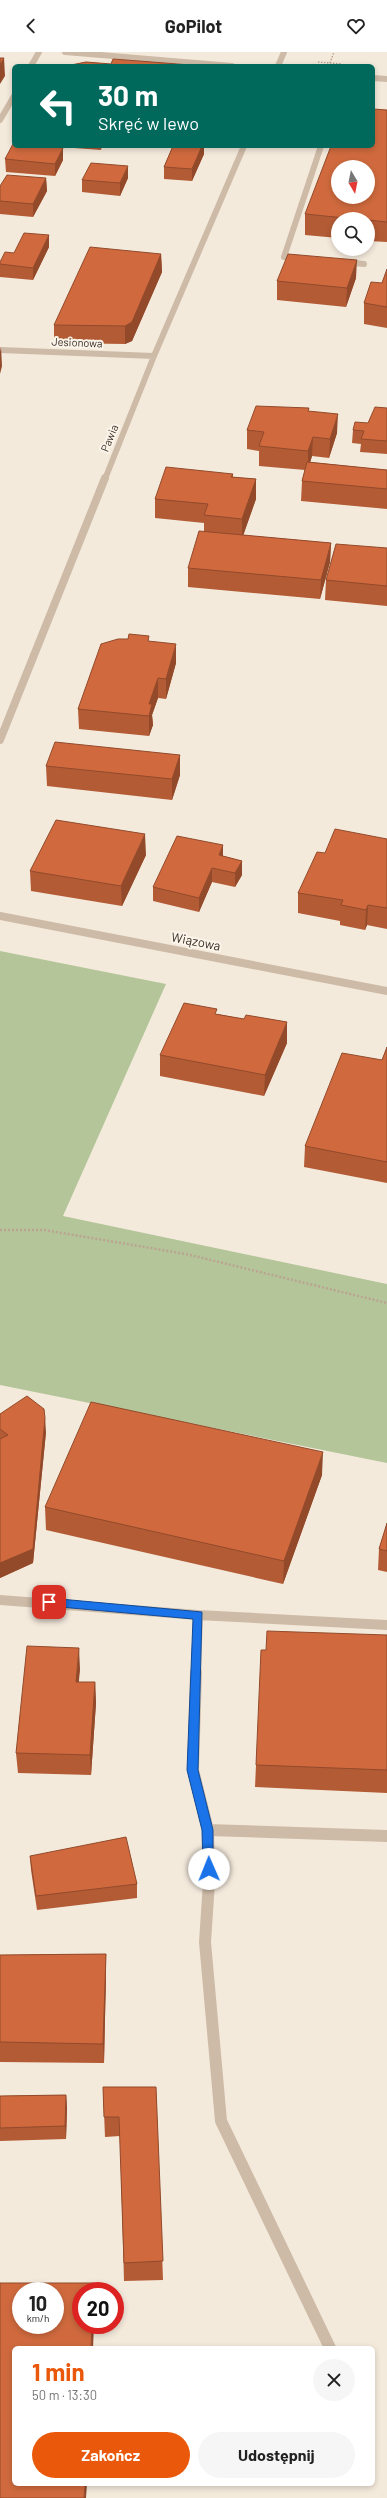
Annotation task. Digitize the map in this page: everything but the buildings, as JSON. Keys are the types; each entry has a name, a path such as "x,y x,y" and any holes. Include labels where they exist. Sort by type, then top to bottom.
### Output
{"street":[{"path":"32,64 39,52"},
{"path":"65,52 208,64"},
{"path":"279,64 284,52"},
{"path":"375,78 387,79"},
{"path":"0,120 12,99"},
{"name":"Pawia","path":"0,740 154,356 243,148"},
{"path":"308,259 284,257 320,148"},
{"path":"332,261 364,264"},
{"name":"Jesionowa","path":"0,350 154,356"},
{"name":"Wiązowa","path":"0,916 387,991"},
{"path":"0,1600 34,1601 198,1615 387,1625"},
{"path":"198,1615 193,1770 208,1830 209,1882 205,1942 221,2121 329,2346"},
{"path":"208,1830 387,1836"}],"path":[{"path":"0,1230 44,1230 186,1254 387,1303"}],"green space":[{"path":"0,951 166,984 63,1216 387,1284 387,1463 0,1385"}],"route":[{"path":"49,1602 198,1615 193,1770 208,1830 209,1869"}]}
